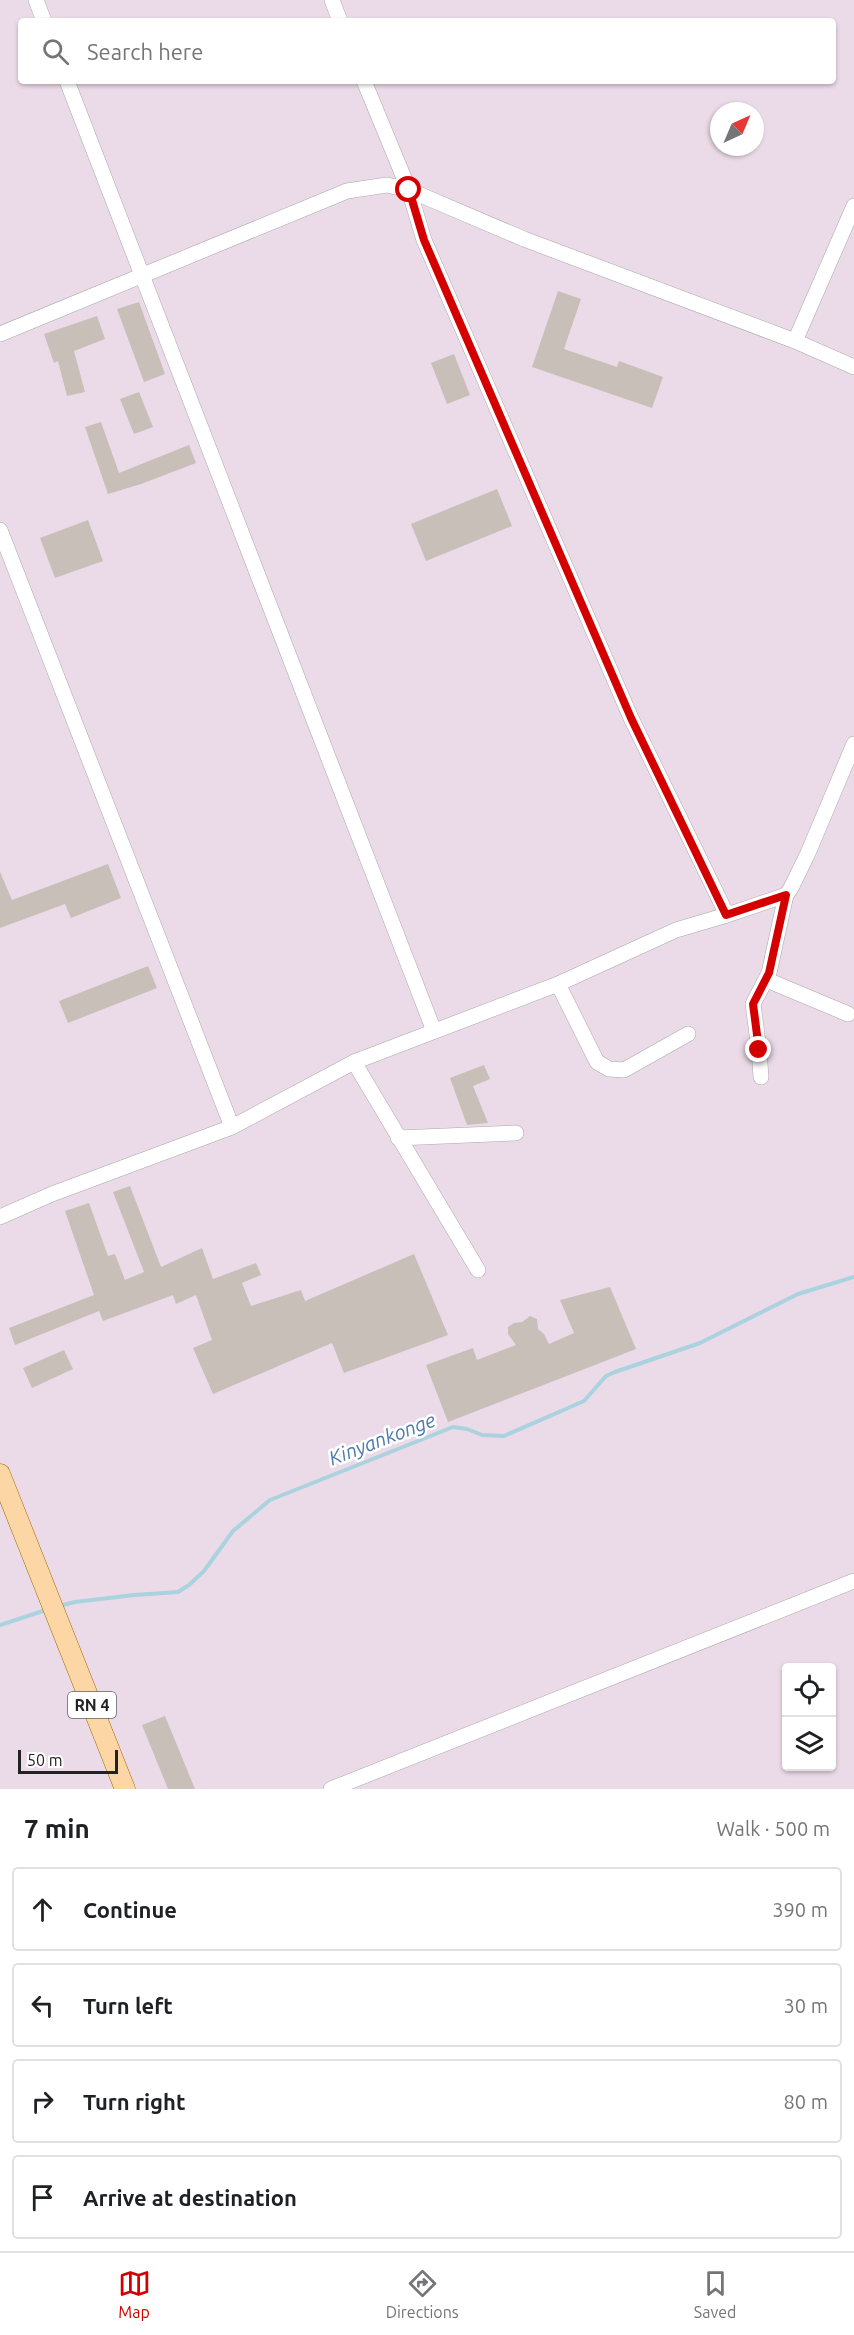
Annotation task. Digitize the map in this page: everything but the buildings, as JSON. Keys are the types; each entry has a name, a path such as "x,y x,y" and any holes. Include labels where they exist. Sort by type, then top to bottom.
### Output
{"main road":[{"name":"RN 4","path":"0,1474 125,1789"}],"street":[{"path":"36,0 43,18"},
{"path":"332,0 339,18"},
{"path":"68,84 434,1031"},
{"path":"365,84 409,190 424,240 631,718 726,915"},
{"path":"0,334 347,191 387,185 409,190 524,239 795,341 854,367"},
{"path":"795,341 854,206"},
{"path":"0,530 232,1127"},
{"path":"761,1077 753,1004 761,986 767,980 786,895 808,853 854,744"},
{"path":"0,1217 52,1194 232,1127 354,1062 558,984 676,930 786,895"},
{"path":"767,980 848,1014"},
{"path":"558,984 597,1062 609,1068 624,1070 688,1034"},
{"path":"354,1062 478,1270"},
{"path":"398,1138 516,1133"},
{"path":"331,1789 854,1581"}],"shaded area":[{"path":"0,0 854,0 854,1789 0,1789"}],"waterway":[{"name":"Kinyankonge","path":"59,1606 134,1595 178,1592 204,1571 233,1531 270,1500 453,1427 482,1435 504,1436 584,1401 606,1376 700,1343 798,1294 854,1277"},
{"name":"Kinyankonge","path":"0,1625 46,1610"}],"route":[{"path":"409,190 424,240 631,718 726,915 786,895 767,980 761,986 753,1004 753,1020 759,1050"}]}
